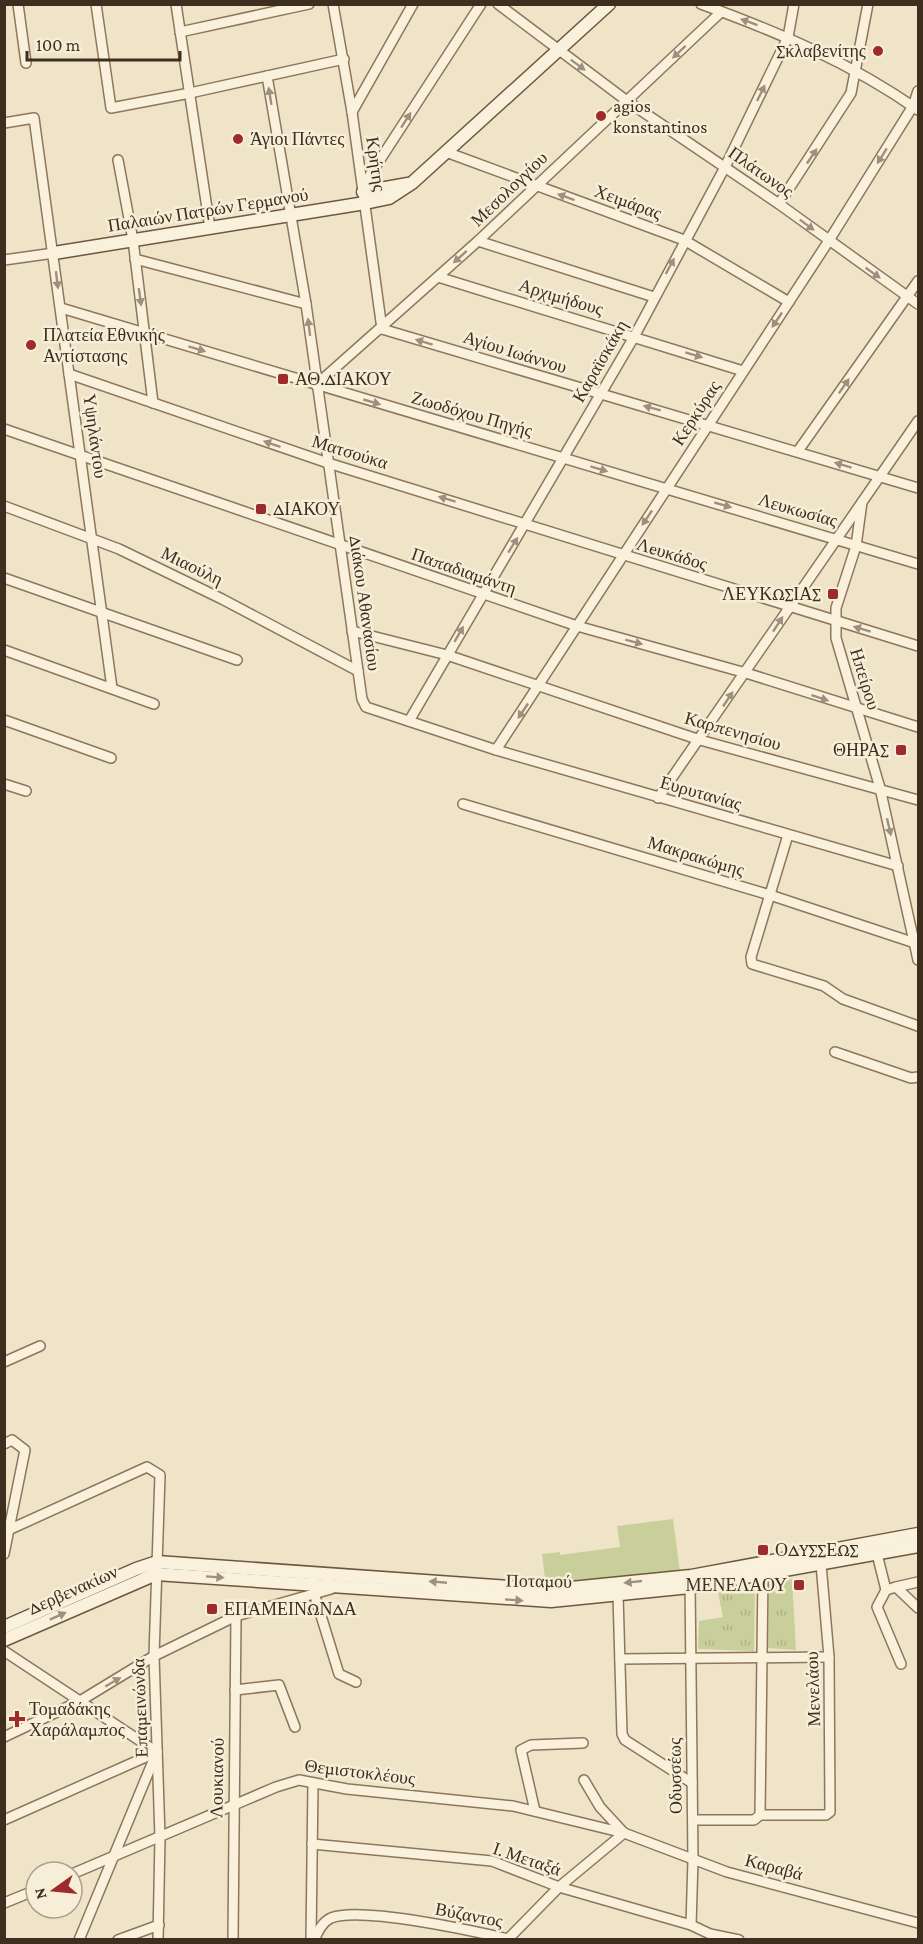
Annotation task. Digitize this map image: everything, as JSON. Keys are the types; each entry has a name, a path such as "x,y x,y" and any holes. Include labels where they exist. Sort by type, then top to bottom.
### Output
{"street":[{"path":"18,4 26,63"},
{"path":"96,4 111,108 344,59"},
{"path":"176,4 210,228"},
{"path":"180,32 309,4"},
{"name":"Κρήτης","path":"333,4 352,112 382,329"},
{"path":"352,112 413,4"},
{"path":"364,194 481,4"},
{"name":"Πλάτωνος","path":"498,4 627,101 779,204 828,242 918,304"},
{"name":"Παλαιών Πατρών Γερμανού","path":"4,260 290,216 364,194 389,198 412,183 609,4"},
{"path":"700,4 788,37 855,70 916,108"},
{"name":"Καραϊσκάκη","path":"409,721 634,337 725,167 788,37 794,4"},
{"path":"779,204 845,106 851,93 868,4"},
{"name":"Μεσολογγίου","path":"316,385 478,242 721,12"},
{"name":"Διάκου Αθανασίου","path":"267,76 306,303 339,545 358,671 366,707"},
{"name":"Κερκύρας","path":"496,750 540,687 622,556 916,108 918,91"},
{"name":"Υψηλάντου","path":"4,123 34,118 112,688"},
{"name":"Χειμάρας","path":"446,152 684,240 789,302"},
{"path":"118,160 135,259 153,403"},
{"path":"478,242 654,297"},
{"path":"135,259 306,303"},
{"name":"Αρχιμήδους","path":"438,277 743,370"},
{"path":"798,451 918,281"},
{"name":"Ζωοδόχου Πηγής","path":"61,308 667,489"},
{"name":"Αγίου Ιωάννου","path":"382,329 918,488"},
{"name":"Ματσούκα","path":"69,374 328,463 527,523 622,556"},
{"name":"Ηπείρου","path":"917,427 862,502 856,546 835,621 836,638 880,788 917,943 918,960"},
{"name":"Παπαδιαμάντη","path":"4,429 577,626 746,673 857,710 918,727"},
{"name":"Λευκωσίας","path":"667,489 918,564"},
{"path":"658,798 862,502"},
{"name":"Μιαούλη","path":"4,506 93,538 222,599 358,671"},
{"name":"Λeυκάδος","path":"622,556 918,646"},
{"path":"4,578 237,660"},
{"name":"Καρπενησίου","path":"352,631 447,655 700,740 918,800"},
{"path":"4,650 154,704"},
{"name":"Ευρυτανίας","path":"366,707 496,750 898,866"},
{"path":"4,720 111,758"},
{"path":"4,784 26,791"},
{"name":"Μακρακώμης","path":"464,804 771,895 917,943"},
{"path":"788,835 751,962 824,986 843,999 918,1026"},
{"path":"835,1052 911,1078 918,1077"},
{"path":"4,1362 40,1346"},
{"path":"4,1443 12,1440 25,1450 4,1554"},
{"name":"Επαμεινώνδα","path":"7,1531 147,1467 160,1475 154,1656 160,1837 159,1940"},
{"name":"Ποταμού","path":"157,1568 341,1586 534,1601 618,1595 918,1534"},
{"name":"Ποταμού","path":"157,1568 529,1590 574,1589 763,1574 918,1546"},
{"path":"877,1554 886,1590 877,1607 902,1664"},
{"name":"Μενελάου","path":"760,1815 826,1815 830,1812 829,1657 821,1564"},
{"name":"Δερβενακίων","path":"5,1626 136,1569 157,1568"},
{"name":"Δερβενακίων","path":"4,1640 157,1568"},
{"path":"693,1820 754,1820 760,1815 763,1574"},
{"name":"Οδυσσέως","path":"690,1581 693,1820 691,1924"},
{"path":"886,1590 918,1581"},
{"path":"4,1737 80,1701 154,1656 236,1616 341,1586"},
{"path":"896,1587 918,1608"},
{"path":"314,1593 339,1674 344,1679 356,1682"},
{"path":"618,1595 621,1734 625,1740 692,1783"},
{"name":"Λουκιανού","path":"233,1940 236,1616"},
{"path":"4,1651 157,1752"},
{"path":"620,1659 829,1657"},
{"path":"235,1690 279,1685 295,1727"},
{"path":"535,1811 521,1750 531,1745 584,1743"},
{"path":"4,1820 157,1752"},
{"path":"79,1940 157,1752"},
{"name":"Θεμιστοκλέους","path":"84,1869 288,1782 300,1780 313,1784 490,1802 624,1833"},
{"path":"584,1780 600,1808 624,1833"},
{"path":"313,1784 313,1940"},
{"name":"Καραβά","path":"624,1833 727,1872 918,1923"},
{"name":"Βύζαντος","path":"313,1940 324,1923 337,1916 384,1917 456,1927 508,1940 559,1887 624,1833"},
{"name":"Ι. Μεταξά","path":"312,1844 492,1861 559,1887 691,1924"},
{"path":"4,1903 24,1895"},
{"path":"118,1940 159,1924"},
{"path":"691,1924 710,1934 739,1940"}],"green space":[{"path":"673,1519 680,1572 546,1587 542,1554 560,1552 560,1555 620,1547 617,1526"},
{"path":"792,1579 796,1650 768,1648 769,1584"},
{"path":"755,1585 754,1651 698,1649 699,1621 723,1617 718,1592"}],"place":[{"name":"Σκλαβενίτης","path":"878,51"},
{"name":"agios konstantinos","path":"601,116"},
{"name":"Άγιοι Πάντες","path":"238,139"},
{"name":"Πλατεία Εθνικής Αντίστασης","path":"31,345"},
{"name":"ΑΘ.ΔΙΑΚΟΥ","path":"283,379"},
{"name":"ΔΙΑΚΟΥ","path":"261,509"},
{"name":"ΛΕΥΚΩΣΙΑΣ","path":"833,594"},
{"name":"ΘΗΡΑΣ","path":"901,750"},
{"name":"ΟΔYΣΣΕΩΣ","path":"763,1550"},
{"name":"ΜΕΝΕΛΑΟΥ","path":"799,1585"},
{"name":"ΕΠΑΜΕΙΝΩΝΔΑ","path":"212,1609"},
{"name":"Τομαδάκης Χαράλαμπος","path":"17,1719"}]}
